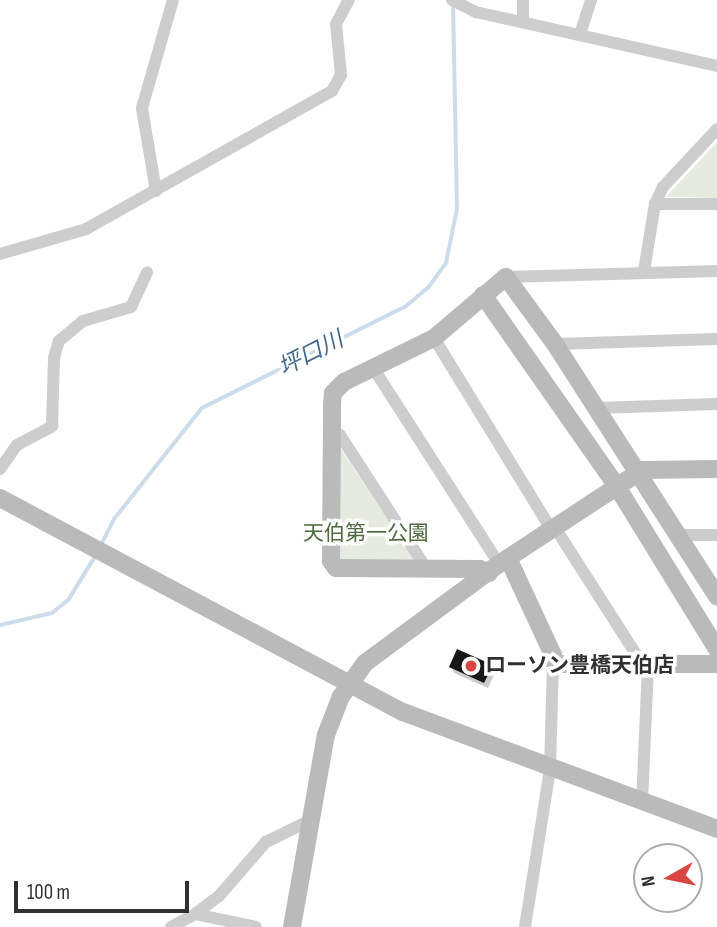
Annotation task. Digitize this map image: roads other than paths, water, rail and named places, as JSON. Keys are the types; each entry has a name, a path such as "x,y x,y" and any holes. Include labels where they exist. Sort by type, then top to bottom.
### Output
{"street":[{"path":"156,191 142,108 173,0"},
{"path":"0,254 86,229 332,91 341,75 334,37 336,24 349,0"},
{"path":"523,0 523,22"},
{"path":"580,34 591,0"},
{"path":"457,2 523,22 717,66"},
{"path":"644,271 655,204 663,187 717,129"},
{"path":"655,204 717,204"},
{"path":"499,565 336,568 331,561 331,429 334,393 372,366 434,338 506,277 717,271"},
{"path":"0,469 17,445 52,426 54,358 60,341 83,321 131,307 147,273"},
{"path":"506,277 555,344 717,596"},
{"path":"483,295 616,485 717,649"},
{"path":"434,338 553,527 645,665 642,803"},
{"path":"555,344 717,339"},
{"path":"372,366 553,654 550,769 525,927"},
{"path":"596,408 717,404"},
{"path":"331,429 340,435 426,568"},
{"path":"292,927 326,735 349,683 382,647 616,485 637,474 717,469"},
{"path":"0,498 349,683 461,737 717,829"},
{"path":"678,535 717,535"},
{"path":"553,664 717,664"},
{"path":"171,927 195,914 219,896 266,842 311,820"},
{"path":"195,914 256,927"}],"waterway":[{"name":"坪口川","path":"101,545 115,518 202,408 405,307 428,288 446,263 457,209 453,6"},
{"name":"坪口川","path":"0,625 52,613 69,599 96,555"}],"place":[{"name":"ローソン豊橋天伯店","path":"471,666"}],"park label":[{"name":"天伯第一公園","path":"366,534"}]}
